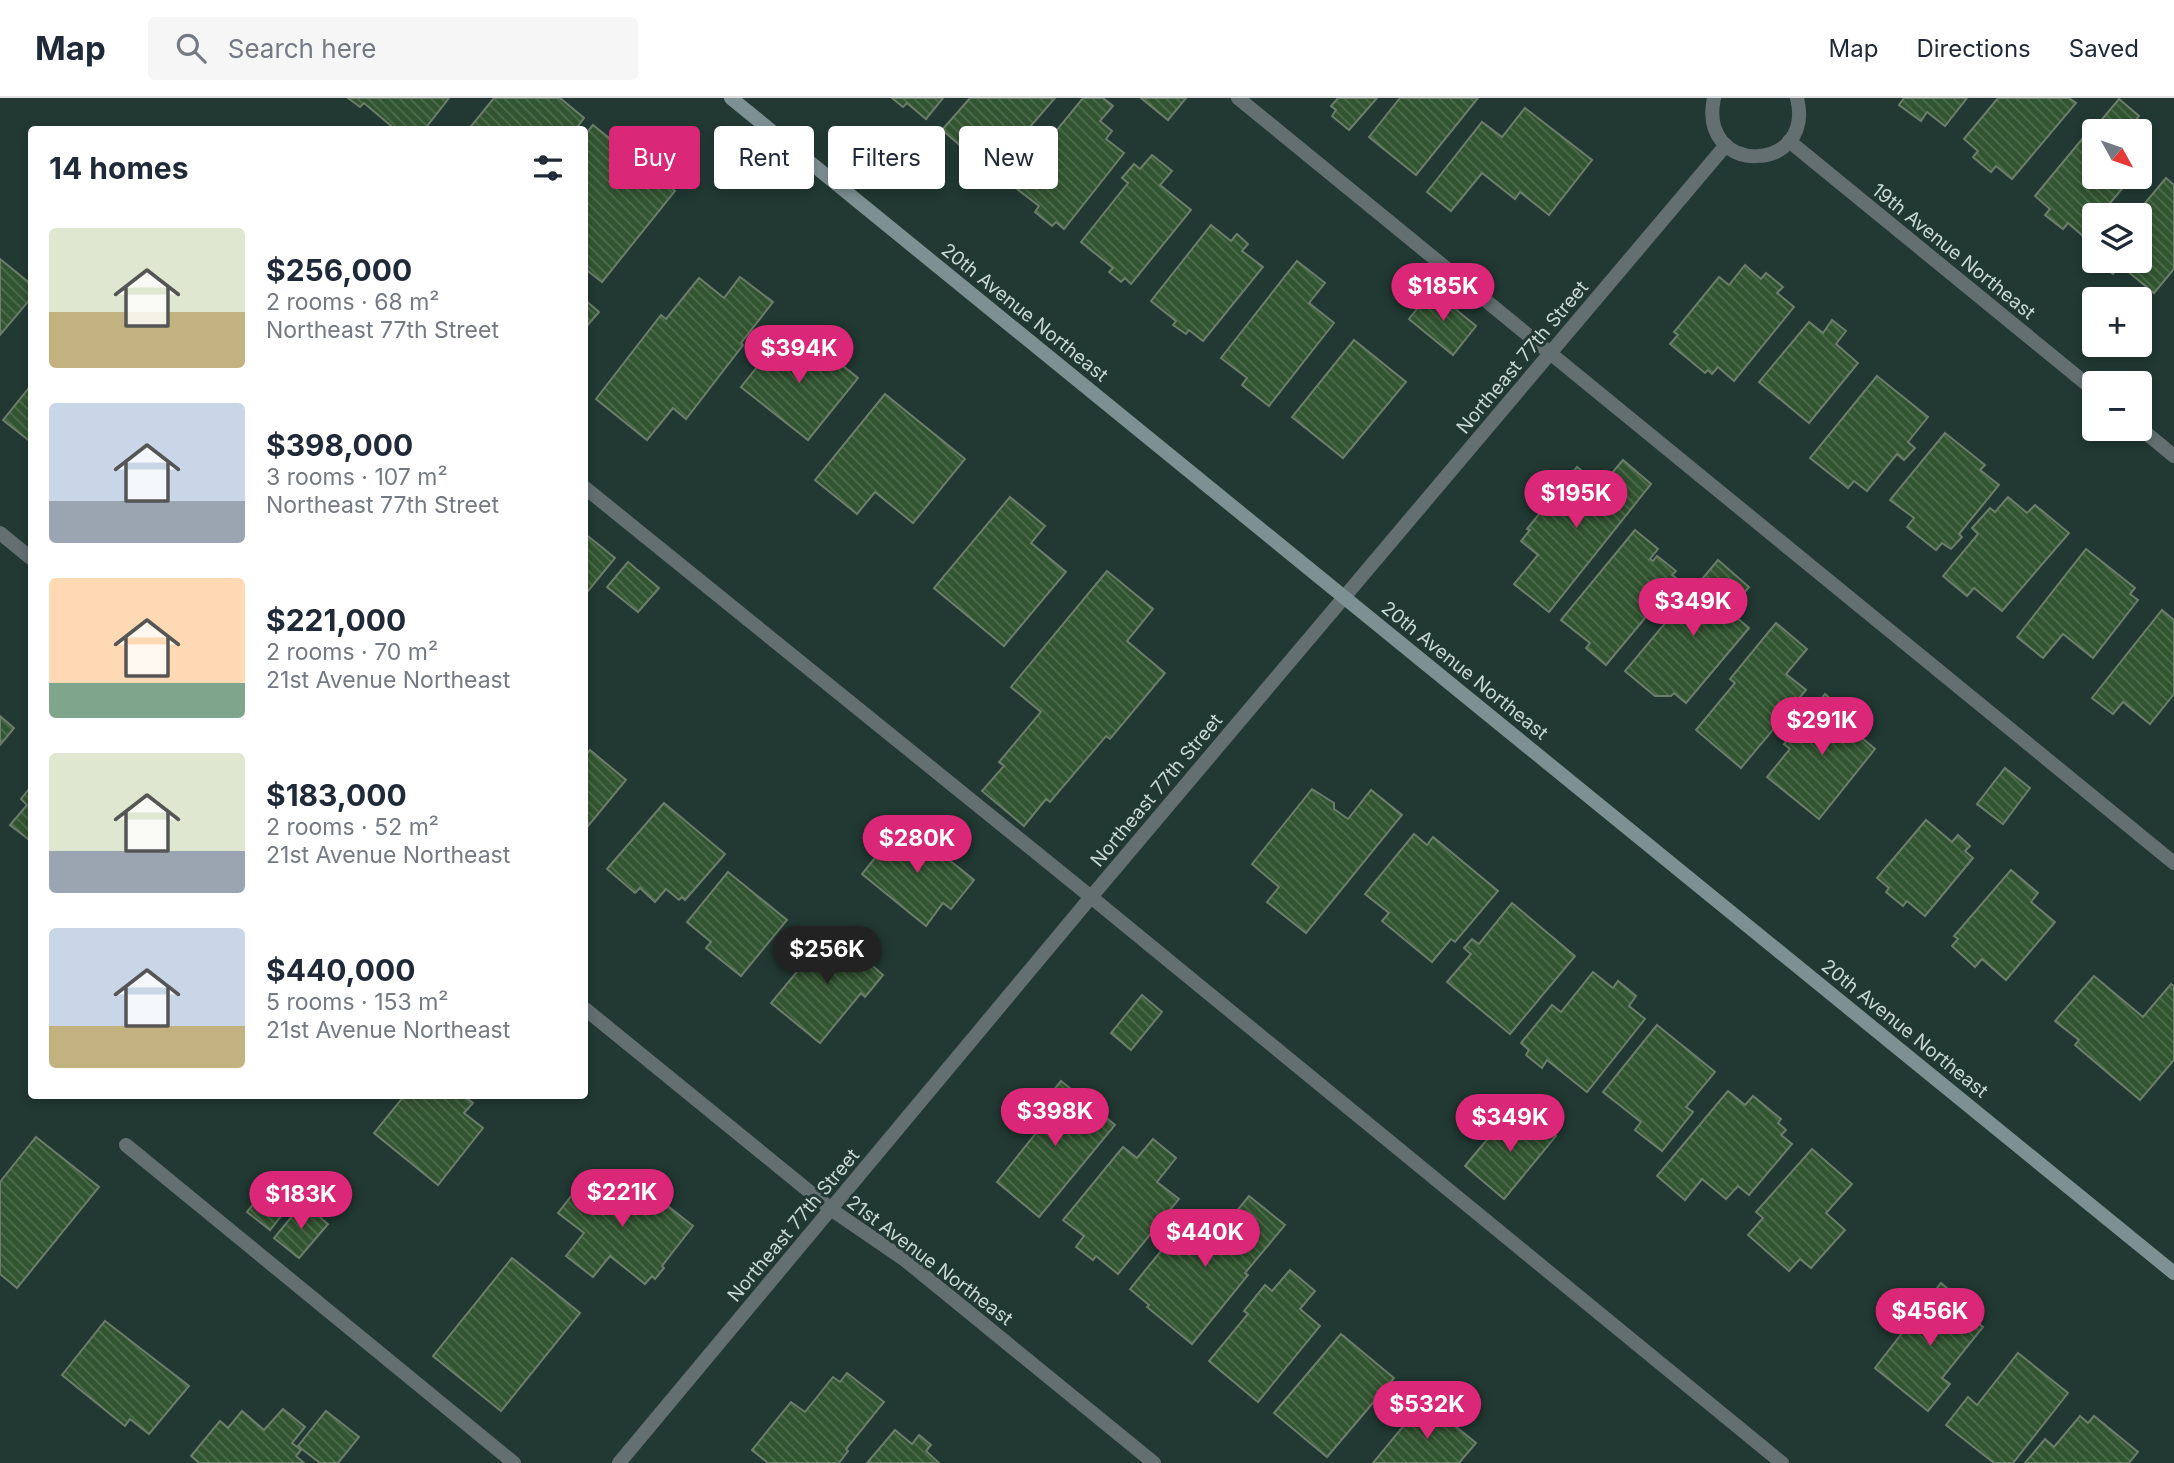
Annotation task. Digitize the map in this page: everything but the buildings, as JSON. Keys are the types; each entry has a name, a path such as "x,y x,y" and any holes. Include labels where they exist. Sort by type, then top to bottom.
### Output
{"street":[{"name":"20th Avenue Northeast","path":"731,98 2174,1273"},
{"path":"1238,98 2174,863"},
{"path":"1714,98 1711,114 1714,128 1726,145 1744,155 1758,157 1772,154 1789,141 1798,123 1800,109 1797,98"},
{"name":"19th Avenue Northeast","path":"1789,141 2082,380"},
{"name":"Northeast 77th Street","path":"619,1463 1091,897 1726,145"},
{"path":"2152,438 2174,456"},
{"path":"588,490 1091,897 1782,1463"},
{"path":"0,533 28,556"},
{"name":"21st Avenue Northeast","path":"588,1011 832,1210 905,1260 1154,1463"},
{"path":"126,1145 514,1463"}]}
